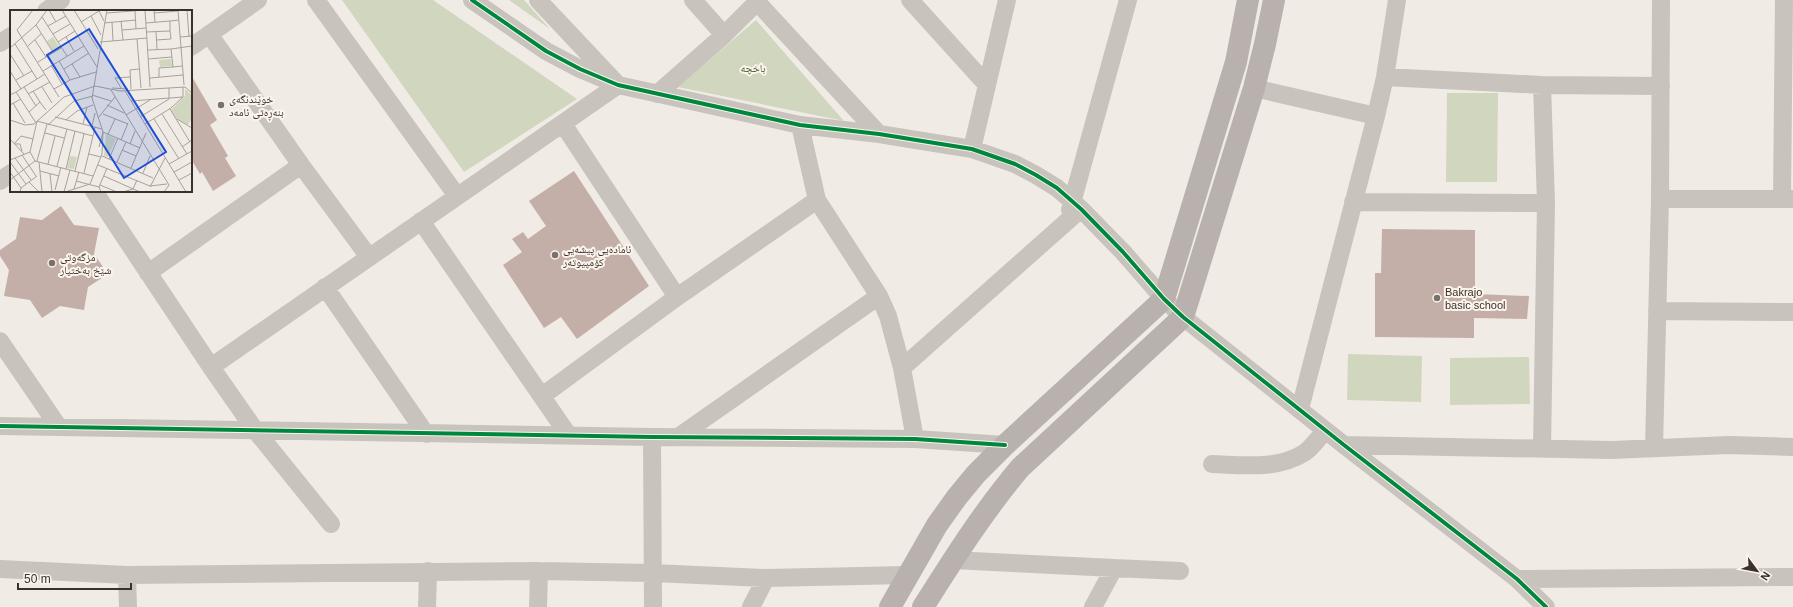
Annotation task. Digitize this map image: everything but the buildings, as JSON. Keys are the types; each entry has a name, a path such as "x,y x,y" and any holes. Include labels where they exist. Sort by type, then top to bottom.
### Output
{"main road":[{"path":"890,607 937,525 957,496 1005,445 1164,299 1236,62 1248,0"},
{"path":"924,607 952,560 983,514 1020,468 1182,317 1254,88 1266,44 1274,0"}],"street":[{"path":"47,10 61,0"},
{"path":"192,46 258,0"},
{"path":"316,0 457,196"},
{"path":"472,0 546,51 580,69 618,85 800,125 879,134 972,149 993,155 1029,171 1057,188 1077,205 1123,252 1164,299 1182,317 1344,445 1517,578 1546,607"},
{"path":"538,0 618,85"},
{"path":"693,0 724,34"},
{"path":"910,0 987,85"},
{"path":"972,149 1006,0"},
{"path":"902,368 1066,222 1077,205 1128,0"},
{"path":"1300,410 1376,116 1385,77 1397,0"},
{"path":"1654,448 1660,199 1661,0"},
{"path":"1660,199 1787,198 1788,83 1784,0"},
{"path":"657,94 724,34 758,1 879,134"},
{"path":"209,34 301,165 369,257"},
{"path":"0,44 10,37"},
{"path":"1385,77 1542,84 1660,86"},
{"path":"1542,84 1546,203 1542,448"},
{"path":"210,368 618,85"},
{"path":"1254,88 1376,116"},
{"path":"563,124 677,297"},
{"path":"800,125 817,200 879,296 888,316 902,368 915,439"},
{"path":"148,273 301,165"},
{"path":"0,181 10,174"},
{"path":"95,192 210,368 255,430 331,524"},
{"path":"542,396 677,297 817,200"},
{"path":"1353,202 1546,203"},
{"path":"421,221 569,436"},
{"path":"325,288 426,434"},
{"path":"678,437 879,296"},
{"path":"1657,311 1793,312"},
{"path":"0,341 58,426"},
{"path":"0,426 426,434 915,439 1005,445"},
{"path":"1212,464 1261,466 1282,462 1304,453 1325,430"},
{"path":"652,437 653,607"},
{"path":"1344,445 1612,450 1729,445 1793,447"},
{"path":"952,560 1180,571"},
{"path":"1093,607 1114,568"},
{"path":"0,569 127,575 539,571 653,573 766,578 907,576"},
{"path":"427,607 428,571"},
{"path":"538,607 539,571"},
{"path":"127,575 128,607"},
{"path":"1517,578 1793,577"},
{"path":"751,607 766,578"}],"green space":[{"path":"342,0 433,0 577,99 464,172"},
{"path":"509,0 524,0 550,29"},
{"name":"باخچە","path":"756,20 844,121 678,87"},
{"path":"1447,93 1498,93 1497,182 1446,182"},
{"path":"1348,354 1422,356 1421,402 1347,400"},
{"path":"1529,357 1530,404 1450,405 1450,358"}],"cycle path":[{"path":"472,0 546,51 580,69 618,85 800,125 879,134 972,149 1015,164 1036,175 1057,188 1081,209 1123,252 1164,299 1183,317 1344,445 1517,579 1546,607"},
{"path":"0,426 652,437 915,439 1005,445"}],"place":[{"name":"خوێندنگەی بنەڕەتی ئامەد","path":"221,105"},
{"name":"ئامادەیی پیشەیی کۆمپیوتەر","path":"555,255"},
{"name":"مزگەوتی شێخ بەختیار","path":"52,263"},
{"name":"Bakrajo basic school","path":"1437,298"}]}
